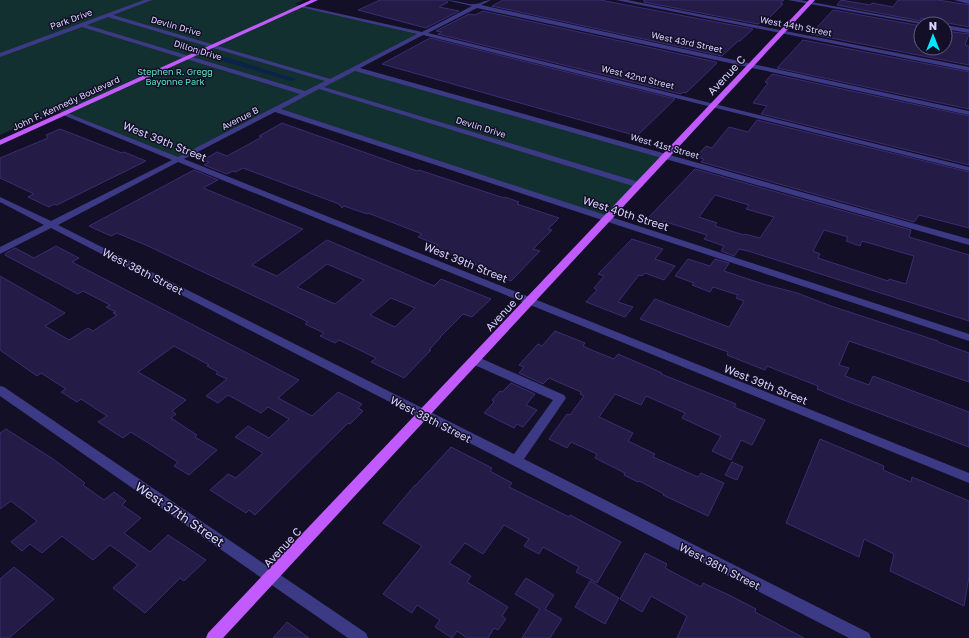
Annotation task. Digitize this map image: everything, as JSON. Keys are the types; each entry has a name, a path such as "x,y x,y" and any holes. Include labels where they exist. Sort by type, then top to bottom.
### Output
{"main road":[{"name":"John F. Kennedy Boulevard","path":"0,143 315,0"},
{"name":"Avenue C","path":"213,638 810,2"}],"street":[{"name":"Park Drive","path":"0,55 149,0"},
{"name":"West 43rd Street","path":"449,0 969,113"},
{"name":"Avenue B","path":"0,252 488,0"},
{"name":"West 44th Street","path":"620,0 969,69"},
{"path":"651,6 660,0"},
{"path":"791,0 810,2 913,21"},
{"path":"957,0 969,2"},
{"name":"West 42nd Street","path":"302,6 714,105 969,169"},
{"name":"Devlin Drive","path":"108,15 331,81"},
{"name":"Dillon Drive","path":"83,25 307,94"},
{"path":"953,28 969,31"},
{"name":"West 41st Street","path":"355,69 969,242"},
{"name":"Devlin Drive","path":"319,87 639,185"},
{"name":"West 40th Street","path":"276,110 969,338"},
{"name":"West 39th Street","path":"65,114 969,478"},
{"name":"West 38th Street","path":"0,199 864,638"},
{"path":"474,360 560,398 515,462"},
{"name":"West 37th Street","path":"0,390 361,638"}],"green space":[{"name":"Stephen R. Gregg Bayonne Park","path":"0,0 303,0 295,4 421,35 356,68 665,156 607,219 276,110 179,159 56,110 0,135"}],"water":[{"path":"225,57 296,79 291,81 219,60"}],"building":[{"path":"380,0 445,0 448,2 439,7 459,11 426,28 358,10"},
{"path":"503,0 600,0 753,29 722,56 492,6"},
{"path":"644,0 784,0 780,3 783,4 769,18 758,24 644,2"},
{"path":"841,0 893,7 898,0 938,0 969,5 969,27 953,24 953,16 913,16 913,19 837,5"},
{"path":"833,10 913,25 913,54 811,34"},
{"path":"483,11 717,63 686,93 683,92 681,94 438,34 442,32 436,31 469,14 475,15"},
{"path":"953,32 969,34 965,45 969,46 969,65 923,56 953,56"},
{"path":"430,38 675,99 637,136 382,64"},
{"path":"803,40 969,72 969,109 777,68"},
{"path":"772,74 969,116 969,165 761,114 767,106 753,103 768,83 765,82"},
{"path":"757,120 969,172 969,228 919,215 914,222 701,162 704,159 696,157 706,146 712,148 729,127 748,132"},
{"path":"282,123 417,171 419,170 504,198 505,197 519,202 517,204 559,218 548,229 552,230 533,249 540,251 511,281 480,268 482,267 434,248 438,245 418,237 422,234 368,213 367,214 344,206 342,208 339,204 243,168 236,172 233,171 227,174 204,165 209,162 203,160 217,152 227,156 262,137 259,136"},
{"path":"60,129 146,161 57,205 54,204 49,207 28,197 34,194 0,178 0,158 48,138 46,135"},
{"path":"695,169 911,230 909,237 969,255 969,321 748,251 739,249 734,256 721,251 724,246 704,239 707,235 663,221 660,224 646,220","holes":["715,195 749,205 746,209 774,217 760,238 744,235 715,226 717,223 699,217","824,230 848,237 846,241 860,246 862,241 914,256 906,284 889,279 888,281 818,258 820,254 813,251"]},
{"path":"194,170 218,180 203,188 303,229 252,265 277,276 327,240 434,286 441,279 491,299 472,317 463,314 440,337 429,350 431,350 404,378 371,362 376,358 339,340 335,343 320,336 324,333 305,324 308,322 269,303 148,246 117,233 111,236 89,226","holes":["327,264 364,280 335,304 297,287","391,298 415,308 395,327 370,315"]},
{"path":"632,239 663,249 655,259 675,266 664,280 645,273 642,276 639,275 618,302 633,307 625,317 586,302 597,290 594,288 604,276 598,274"},
{"path":"56,246 79,258 72,262 299,380 278,398 312,416 338,392 362,404 358,408 363,411 350,424 348,423 255,515 249,510 246,513 210,490 228,474 236,478 263,453 235,437 248,426 269,438 289,419 268,407 261,413 228,395 218,403 206,396 227,379 216,374 218,372 207,366 209,365 174,346 138,372 186,400 172,411 176,414 171,418 197,435 195,437 217,450 189,475 174,466 178,462 131,432 123,438 98,422 107,416 81,399 77,402 61,392 66,389 41,373 37,376 0,350 0,276 65,313 45,326 69,340 88,328 93,331 117,315 113,313 116,312 106,307 110,305 83,291 78,294 5,255 15,248 34,258"},
{"path":"688,259 710,266 715,259 729,263 724,271 797,293 969,353 969,382 849,341 839,365 849,368 845,376 869,385 873,376 969,412 969,447 841,399 817,389 818,386 767,366 765,370 727,355 728,352 640,319 655,299 729,327 744,301 736,298 738,295 713,287 710,292 692,285 694,283 675,276"},
{"path":"555,331 585,343 583,346 589,349 614,359 618,354 662,373 661,374 736,404 734,407 765,420 752,445 741,440 731,460 712,451 721,436 682,418 685,413 646,396 641,405 615,394 599,417 633,433 628,441 655,454 653,457 698,477 701,473 724,483 708,516 624,475 625,473 595,458 597,454 571,442 567,448 549,439 567,414 570,415 584,396 580,394 581,392 549,378 543,384 519,373 524,367 519,365 538,344 542,346"},
{"path":"511,383 535,394 526,405 537,410 523,427 517,424 514,428 484,413 494,402 492,400 500,391 502,392"},
{"path":"6,429 53,459 85,483 83,485 104,500 114,492 126,501 122,505 141,518 124,533 150,552 168,535 206,560 184,581 180,578 145,613 113,588 138,565 110,545 93,560 62,536 42,553 30,544 22,551 11,542 37,521 11,501 0,509 0,433"},
{"path":"820,439 884,466 883,470 911,482 912,477 969,501 969,577 964,606 890,571 894,554 864,539 859,557 786,523"},
{"path":"451,447 492,468 490,471 512,483 509,487 569,517 570,515 621,542 597,583 576,572 579,567 543,547 539,554 524,546 529,539 504,525 483,554 465,543 449,563 471,576 467,582 508,607 502,616 506,619 498,630 494,628 488,638 467,638 457,631 452,638 435,627 440,620 417,605 412,613 383,594 422,546 383,523 415,485"},
{"path":"732,462 743,467 737,480 725,475"},
{"path":"645,553 667,564 665,568 701,587 703,583 731,596 756,609 755,612 804,638 677,638 687,616 651,596 642,612 620,599"},
{"path":"14,567 54,599 9,638 0,638 0,579"},
{"path":"526,578 554,595 545,609 562,619 550,638 522,638 540,609 515,594"},
{"path":"590,581 619,598 605,624 575,607"},
{"path":"287,622 309,638 273,638"}]}
